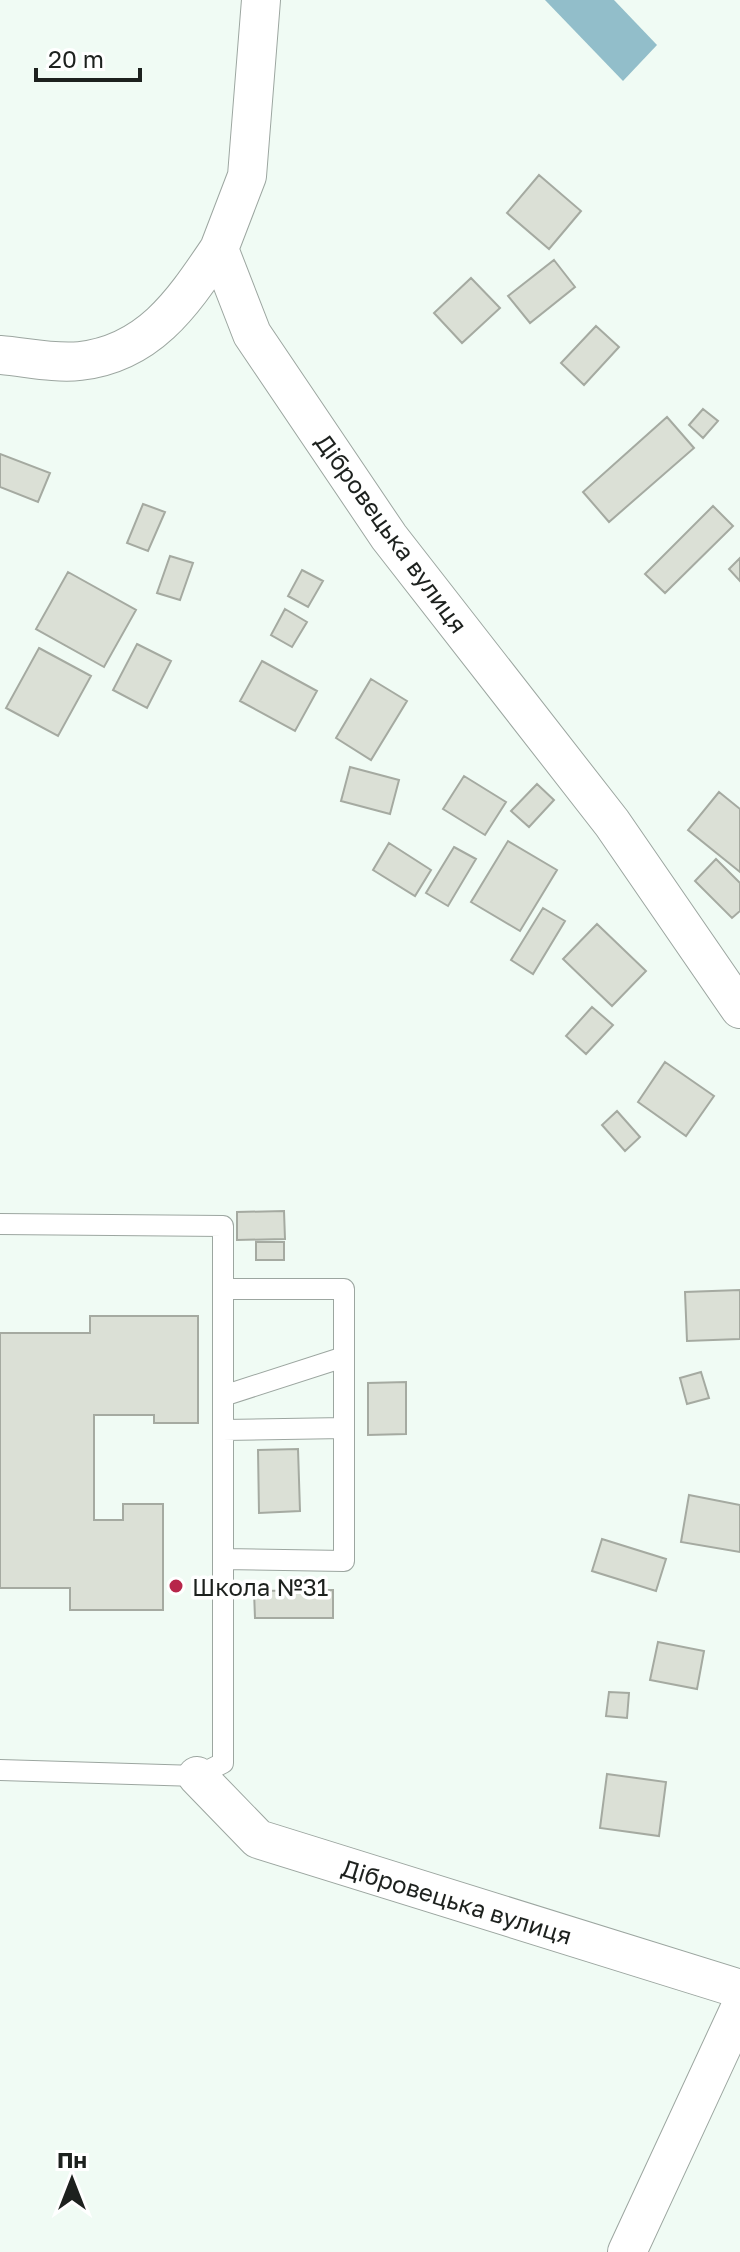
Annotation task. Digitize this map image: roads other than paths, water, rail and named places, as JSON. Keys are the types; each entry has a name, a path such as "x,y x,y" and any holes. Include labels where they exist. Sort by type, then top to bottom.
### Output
{"street":[{"path":"0,355 80,361 142,343 184,300 219,249 247,176 261,0"},
{"name":"Дібровецька вулиця","path":"219,249 252,334 389,537 612,823 740,1009"},
{"name":"Дібровецька вулиця","path":"197,1776 258,1839 740,1989"},
{"path":"627,2252 740,2008"}],"lane":[{"path":"0,1224 223,1226 223,1763 197,1776 0,1770"},
{"path":"223,1289 344,1289 344,1561 223,1559"},
{"path":"223,1396 344,1357"},
{"path":"223,1430 344,1428"}],"water":[{"path":"545,0 614,0 657,45 623,81"}],"place":[{"name":"Школа №31","path":"176,1586"}]}
